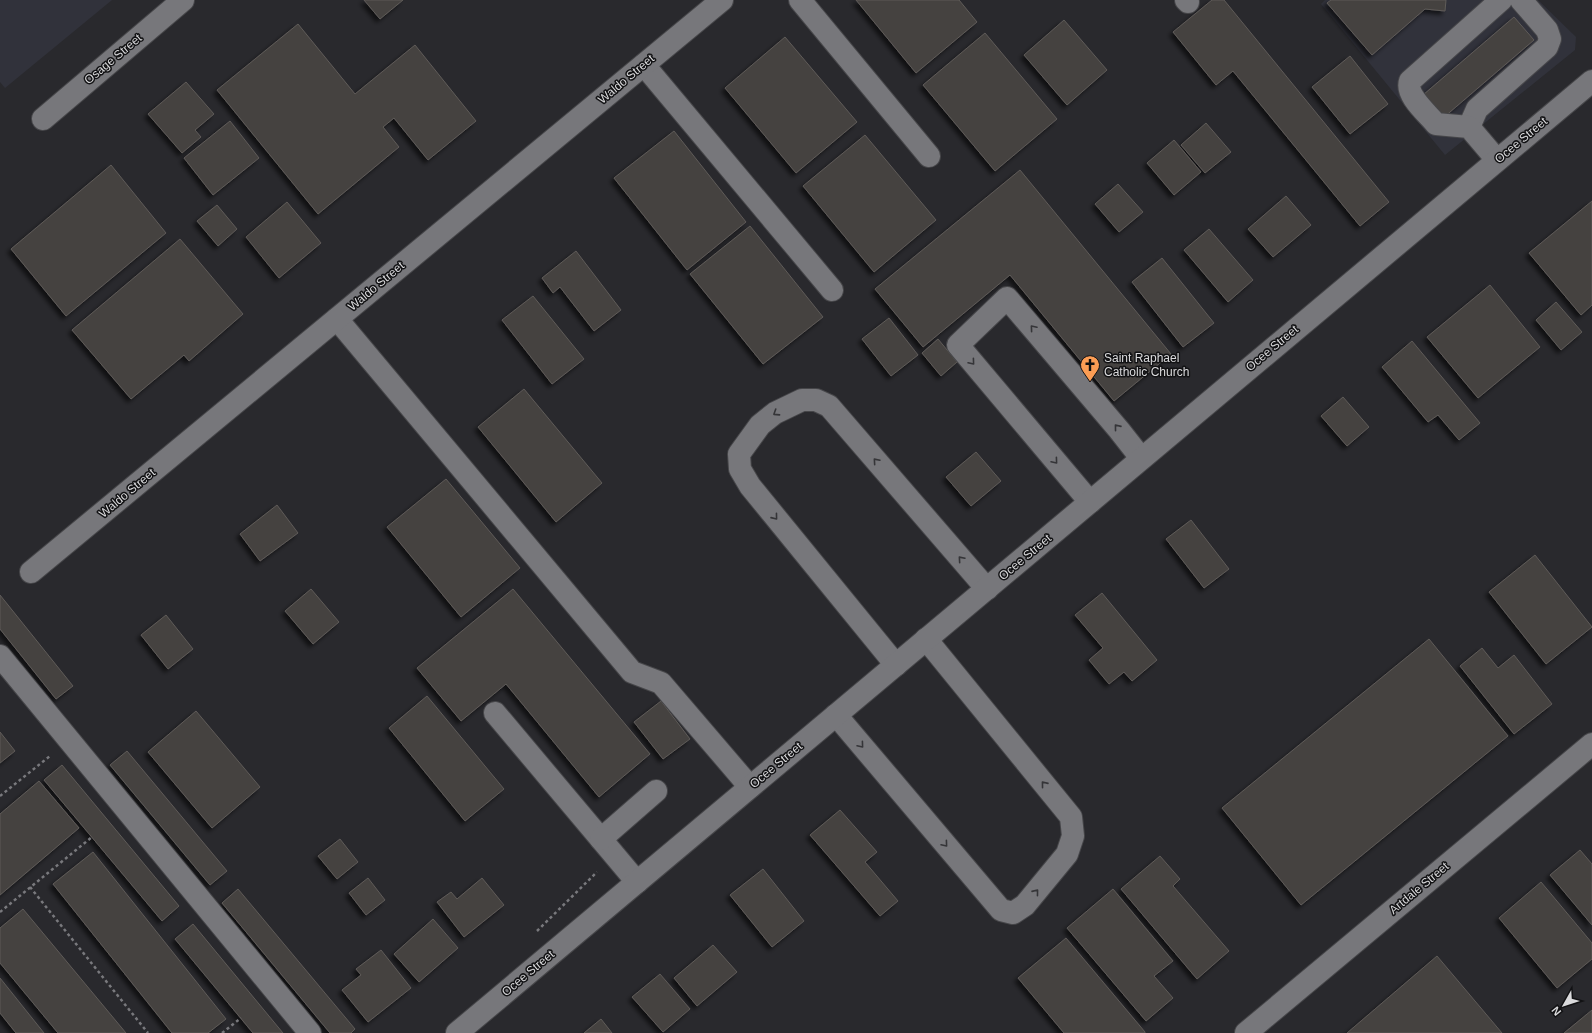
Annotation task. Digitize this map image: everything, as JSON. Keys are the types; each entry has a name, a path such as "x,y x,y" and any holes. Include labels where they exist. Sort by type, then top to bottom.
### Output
{"street":[{"name":"Osage Street","path":"43,119 183,0"},
{"name":"Waldo Street","path":"31,572 722,0"},
{"path":"800,0 929,156"},
{"path":"1497,160 1469,128 1436,124 1411,95 1408,86 1410,81 1502,0"},
{"path":"1469,128 1477,109 1547,47 1550,39 1547,30 1521,0"},
{"path":"644,65 832,290"},
{"name":"Ocee Street","path":"457,1033 1592,81"},
{"path":"1090,502 958,345 1007,298 1141,458"},
{"path":"337,319 632,672 661,683 750,787"},
{"path":"896,665 750,486 740,469 740,454 760,425 775,413 802,400 816,400 829,406 987,589"},
{"path":"836,715 1001,910 1013,913 1025,905 1066,854 1073,836 1072,817 926,639"},
{"path":"0,656 310,1033"},
{"path":"495,712 637,882"},
{"name":"Artdale Street","path":"1246,1033 1592,744"},
{"path":"608,847 656,791"}],"path":[{"path":"0,796 69,741"},
{"path":"0,912 92,837"},
{"path":"537,931 608,847"},
{"path":"30,887 148,1033"},
{"path":"222,1033 241,1018"}],"shaded area":[{"path":"0,0 112,0 5,88 0,82"},
{"path":"1325,0 1538,0 1576,37 1575,50 1445,155 1321,4"}],"building":[{"path":"364,0 403,0 380,19"},
{"path":"856,0 959,0 977,22 916,73"},
{"path":"1212,0 1224,0 1389,202 1360,226 1233,71 1216,85 1173,32"},
{"path":"1331,0 1446,0 1445,11 1425,9 1372,55 1327,3"},
{"path":"1514,17 1534,40 1443,118 1423,95"},
{"path":"1064,20 1107,70 1067,105 1024,55"},
{"path":"298,24 355,94 415,45 476,121 428,160 394,118 383,127 399,147 318,214 217,90"},
{"path":"985,33 1057,119 995,171 923,85"},
{"path":"785,37 857,122 796,173 725,88"},
{"path":"1350,56 1388,104 1350,134 1312,87"},
{"path":"186,82 214,114 195,130 201,137 182,153 148,114"},
{"path":"230,121 259,158 213,195 184,158"},
{"path":"1206,123 1231,152 1205,173 1181,145"},
{"path":"674,131 746,222 687,270 614,178"},
{"path":"865,135 936,220 874,272 803,186"},
{"path":"1174,140 1201,172 1174,195 1147,163"},
{"path":"111,165 166,233 66,316 11,249"},
{"path":"1020,170 1171,354 1114,401 1010,275 923,347 875,289"},
{"path":"1118,184 1143,212 1119,232 1095,204"},
{"path":"1286,196 1311,225 1273,257 1248,229"},
{"path":"1592,201 1592,305 1581,315 1529,253"},
{"path":"287,202 321,243 279,278 246,237"},
{"path":"217,205 237,229 218,246 197,221"},
{"path":"750,226 823,317 763,364 690,274"},
{"path":"1209,229 1253,280 1228,302 1184,250"},
{"path":"180,239 243,314 189,361 184,355 131,399 72,330"},
{"path":"576,251 621,310 594,331 560,287 553,293 542,278"},
{"path":"1162,258 1214,323 1183,347 1132,282"},
{"path":"1490,285 1540,347 1478,398 1427,337"},
{"path":"533,296 584,359 552,384 502,320"},
{"path":"1556,302 1582,332 1561,350 1536,320"},
{"path":"889,318 918,355 891,376 862,339"},
{"path":"938,339 957,362 941,376 922,353"},
{"path":"1412,341 1480,423 1459,440 1438,415 1428,422 1382,367"},
{"path":"524,389 602,483 556,522 478,427"},
{"path":"1343,397 1369,427 1347,446 1321,416"},
{"path":"976,452 1001,481 971,506 946,477"},
{"path":"446,479 520,568 461,617 387,527"},
{"path":"277,505 298,533 260,561 240,534"},
{"path":"1191,520 1229,569 1204,588 1166,539"},
{"path":"1535,555 1592,627 1546,664 1489,592"},
{"path":"311,589 339,622 313,644 285,611"},
{"path":"513,589 650,754 599,797 506,684 461,721 417,668"},
{"path":"1102,593 1157,660 1132,681 1124,672 1109,684 1089,660 1103,648 1075,615"},
{"path":"0,595 73,686 56,699 0,629"},
{"path":"166,615 193,649 168,669 141,635"},
{"path":"1429,639 1508,736 1301,905 1222,808"},
{"path":"1482,648 1498,668 1514,655 1552,704 1514,734 1460,666"},
{"path":"427,696 504,789 465,821 389,728"},
{"path":"661,701 690,739 663,759 634,722"},
{"path":"196,711 260,787 212,828 148,752"},
{"path":"0,732 15,751 0,763"},
{"path":"127,751 227,871 210,885 110,765"},
{"path":"62,765 179,906 162,921 44,780"},
{"path":"39,781 79,828 0,895 0,814"},
{"path":"840,810 877,852 865,862 898,901 880,916 810,835"},
{"path":"340,839 358,862 337,879 318,856"},
{"path":"1580,850 1592,864 1592,925 1550,875"},
{"path":"93,852 226,1019 208,1033 172,1033 53,884"},
{"path":"1160,856 1180,879 1173,886 1229,951 1197,979 1121,889"},
{"path":"763,869 804,921 772,947 730,895"},
{"path":"368,878 385,900 366,915 349,893"},
{"path":"482,878 504,905 464,937 437,902 451,892 457,899"},
{"path":"1541,882 1592,943 1592,959 1557,988 1499,918"},
{"path":"238,889 355,1029 351,1033 330,1033 222,903"},
{"path":"1113,889 1173,961 1154,976 1173,998 1146,1021 1067,928"},
{"path":"23,909 126,1033 58,1033 0,963 0,928"},
{"path":"433,919 458,948 419,982 394,954"},
{"path":"193,924 283,1033 253,1033 175,939"},
{"path":"1066,938 1145,1033 1064,1033 1018,978"},
{"path":"713,945 737,972 697,1006 674,978"},
{"path":"381,950 411,988 368,1022 342,990 361,975 356,969"},
{"path":"1437,956 1502,1033 1347,1033"},
{"path":"660,974 690,1009 663,1032 632,997"},
{"path":"0,978 44,1033 16,1033 0,1013"},
{"path":"1592,1010 1592,1033 1564,1033"},
{"path":"601,1019 612,1033 584,1033"}],"place":[{"name":"Saint Raphael Catholic Church","path":"1090,382"}]}
